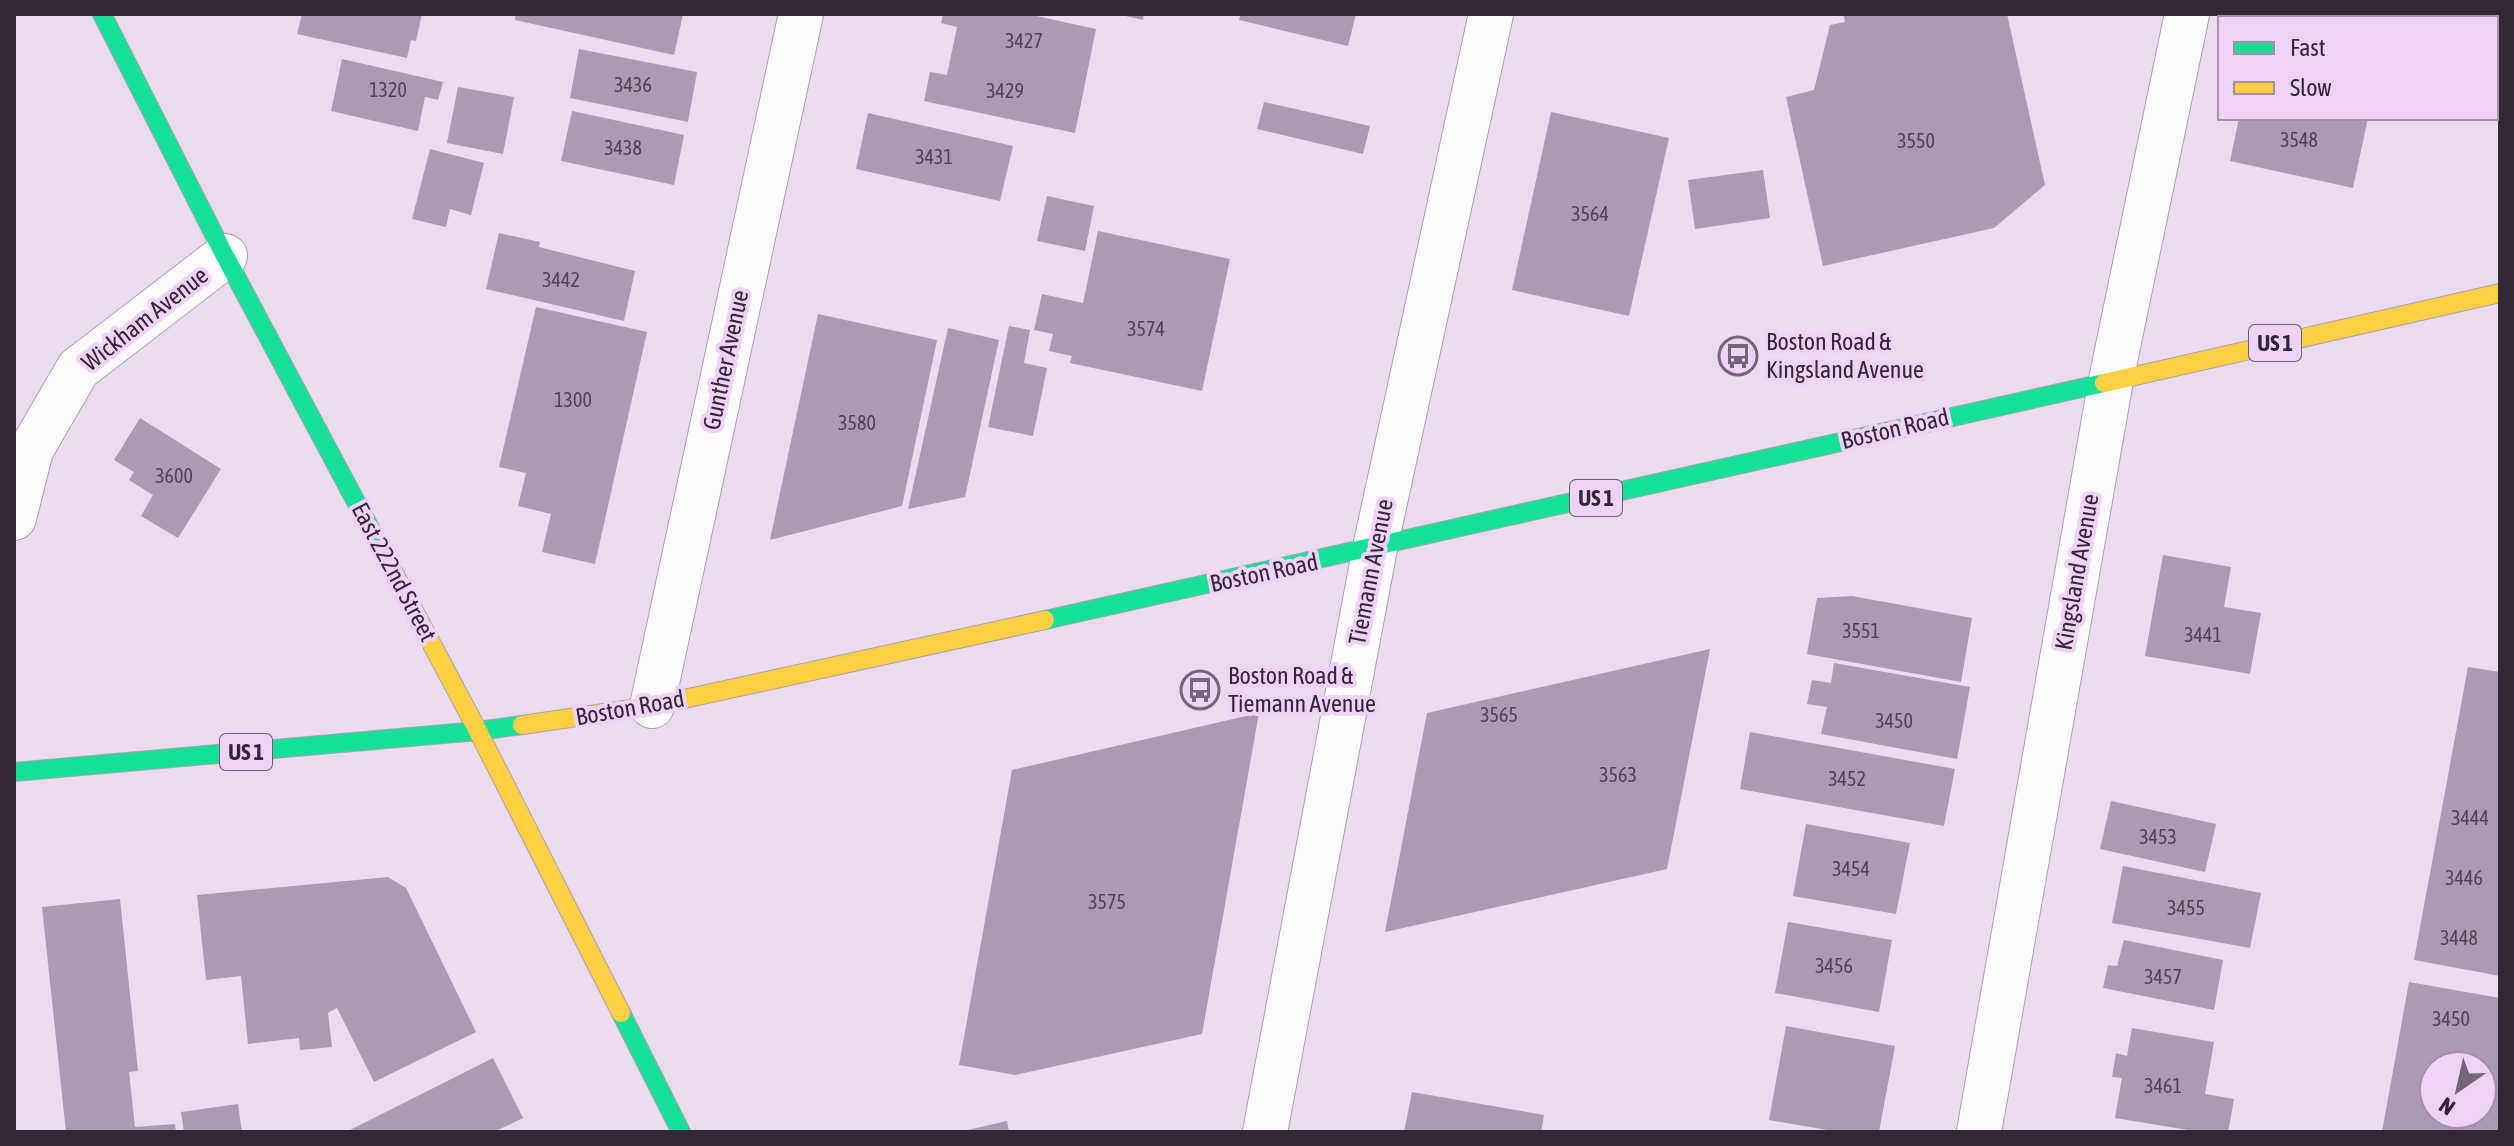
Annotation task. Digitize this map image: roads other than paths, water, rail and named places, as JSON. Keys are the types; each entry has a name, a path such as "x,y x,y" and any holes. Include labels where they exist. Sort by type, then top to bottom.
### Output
{"main road":[{"name":"East 222nd Street","path":"102,14 225,256 478,731 681,1132"},
{"name":"Boston Road","path":"14,772 478,731 652,706 1375,548 2500,293"}],"street":[{"name":"Gunther Avenue","path":"652,706 801,14"},
{"name":"Tiemann Avenue","path":"1265,1132 1375,548 1491,14"},
{"name":"Kingsland Avenue","path":"1979,1132 2111,380 2187,14"},
{"name":"Wickham Avenue","path":"14,518 31,450 78,369 225,256"}],"place":[{"name":"Boston Road & Kingsland Avenue","path":"1738,356"},
{"name":"Boston Road & Tiemann Avenue","path":"1200,690"}]}
